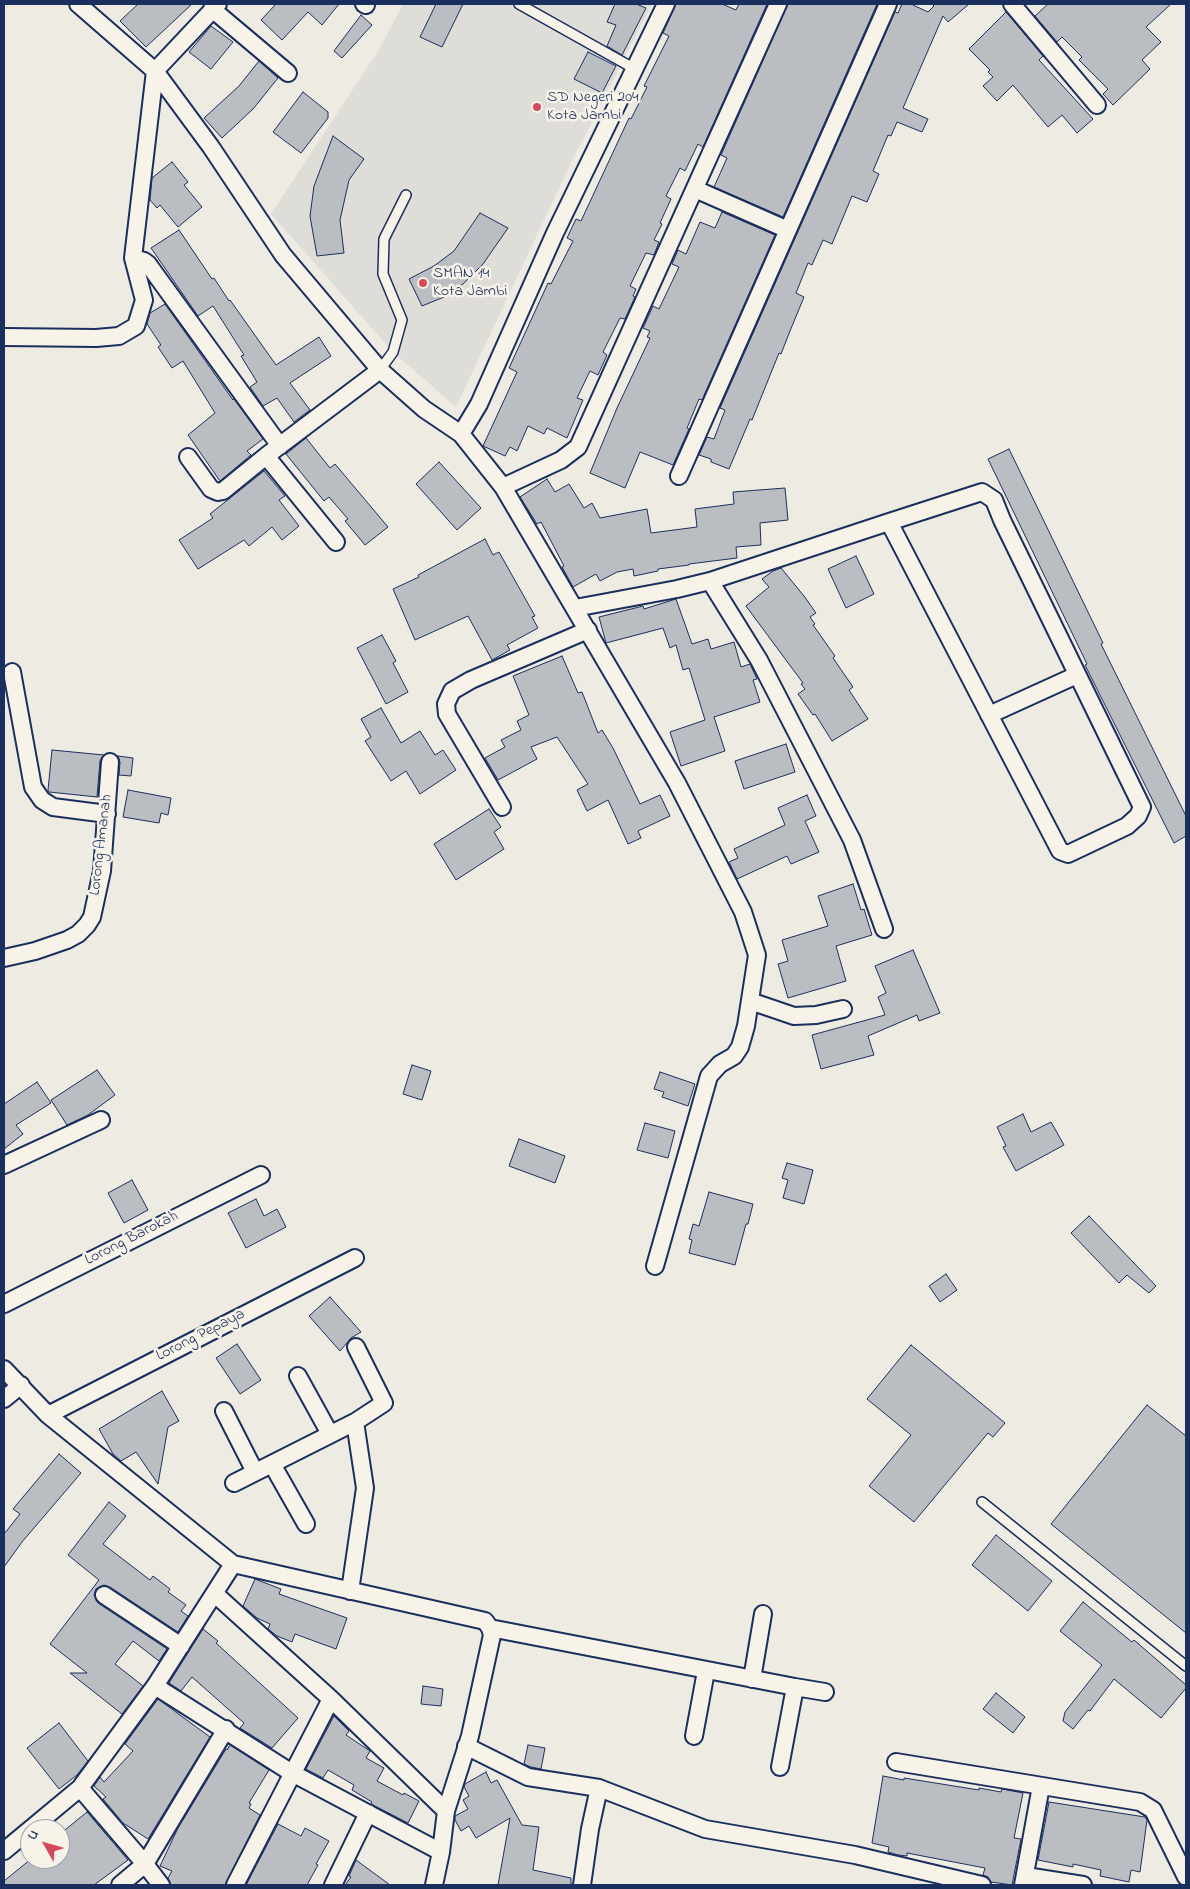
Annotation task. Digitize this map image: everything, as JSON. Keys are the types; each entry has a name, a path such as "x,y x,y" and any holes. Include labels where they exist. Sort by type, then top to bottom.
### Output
{"street":[{"path":"78,4 155,71 211,147 283,256 380,370 424,409 461,434 503,487 677,783 743,912 757,955 746,1026 740,1047 734,1056 720,1064 710,1076 655,1266"},
{"path":"461,434 479,404 555,234 666,4"},
{"path":"503,487 561,460 578,447 778,4"},
{"path":"679,476 888,4"},
{"path":"1012,4 1097,105"},
{"path":"4,337 112,337 119,336 136,326 144,300 134,258 155,71 215,6 288,72"},
{"path":"694,189 788,230"},
{"path":"134,258 148,264 280,446"},
{"path":"188,457 211,490 223,491 380,370"},
{"path":"266,456 336,542"},
{"path":"574,608 677,590 710,581 889,522 982,492 994,500 1142,807 1138,816 1127,826 1068,854 1060,851 889,522"},
{"path":"710,581 759,660 852,840 884,929"},
{"path":"502,808 447,714 446,704 452,691 471,680 588,630"},
{"path":"12,672 33,787 42,800 53,807 107,814"},
{"path":"989,715 1077,675"},
{"name":"Lorong Amanah","path":"4,958 35,951 67,940 78,934 92,917 102,871 110,762"},
{"path":"750,1001 794,1016 816,1015 843,1009"},
{"path":"4,1165 101,1120"},
{"name":"Lorong Barokah","path":"4,1304 261,1175"},
{"name":"Lorong Pepaya","path":"48,1415 355,1258"},
{"path":"234,1483 355,1422 384,1403 356,1347"},
{"path":"4,1369 48,1415 233,1564 485,1622 490,1628 492,1635 470,1736 446,1811 441,1852 434,1885"},
{"path":"298,1376 330,1434"},
{"path":"4,1399 21,1385"},
{"path":"224,1411 255,1472"},
{"path":"350,1591 365,1488 355,1422"},
{"path":"272,1464 306,1524"},
{"path":"4,1850 80,1788 155,1686 233,1564"},
{"path":"215,1594 331,1699 446,1811"},
{"path":"104,1595 181,1646"},
{"path":"752,1679 763,1614"},
{"path":"490,1628 706,1671 825,1692"},
{"path":"694,1736 706,1671"},
{"path":"155,1686 226,1729 292,1773 441,1852"},
{"path":"780,1767 795,1687"},
{"path":"235,1885 331,1699"},
{"path":"120,1885 145,1864 226,1729"},
{"path":"466,1746 528,1776 599,1788 705,1829 855,1855 982,1885"},
{"path":"896,1762 1140,1802 1153,1810 1186,1877"},
{"path":"1041,1786 1024,1880 1083,1885"},
{"path":"80,1788 161,1885"},
{"path":"582,1885 590,1829 599,1788"},
{"path":"333,1885 368,1813"}],"lane":[{"path":"519,4 635,69"},
{"path":"380,370 393,352 402,320 383,274 384,238 406,195"},
{"path":"982,1502 1186,1666"}],"shaded area":[{"name":"SMAN 14 Kota Jambi","path":"403,4 652,4 570,165 456,407 393,352 271,214 380,48"}],"building":[{"path":"138,4 192,4 146,47 120,21"},
{"path":"276,4 339,4 322,25 308,12 282,40 261,20"},
{"path":"436,4 463,4 442,47 420,37"},
{"path":"615,4 636,4 646,8 622,55 607,46 616,25 607,22"},
{"path":"676,4 722,4 736,10 739,4 767,4 703,147 698,144 685,171 680,168 666,196 671,199 654,240 659,242 654,255 646,253 630,286 636,289 633,296 635,297 625,319 620,318 603,352 607,355 598,375 590,371 577,398 583,400 567,438 547,428 544,434 528,426 517,451 510,447 505,456 483,446 517,372 509,368 548,283 551,284 573,241 567,238 576,219 581,221 629,118 631,119 647,87 644,86 669,36 663,33"},
{"path":"788,4 877,4 783,217 714,187 727,158 721,155"},
{"path":"902,4 911,4 928,12 934,6 932,4 969,4 948,22 943,16 903,108 928,119 922,132 897,122 891,136 888,135 873,171 879,174 867,202 852,196 832,244 823,240 812,265 808,263 796,293 804,297 781,354 779,353 752,420 750,419 729,469 711,462 711,459 699,455 707,437 714,439 725,410 720,408 895,12 898,13"},
{"path":"1048,4 1171,4 1146,27 1161,42 1142,60 1150,69 1113,105 1103,94 1108,89 1079,60 1082,57 1062,37 1057,42 1035,16"},
{"path":"1006,12 1043,56 1039,60 1093,119 1077,133 1062,115 1048,127 1013,85 997,101 983,86 993,77 988,72 990,70 969,49"},
{"path":"361,15 372,25 342,58 334,51"},
{"path":"211,26 233,42 211,69 189,52"},
{"path":"588,52 616,66 602,93 574,79"},
{"path":"259,61 278,78 253,109 222,138 204,118 239,86"},
{"path":"303,92 328,112 328,118 301,153 273,132"},
{"path":"333,136 364,159 349,180 340,220 344,253 317,256 310,216 314,186"},
{"path":"172,162 188,182 184,185 202,207 178,227 160,205 157,208 150,200 152,178"},
{"path":"722,212 775,235 702,400 699,399 687,428 689,429 673,465 640,452 625,488 590,473 617,408 650,338 647,337 650,331 643,328 653,306 659,309 679,267 672,264 678,250 686,254 700,222 715,228"},
{"path":"480,213 508,228 483,264 463,284 444,297 422,306 409,279 434,266 454,251"},
{"path":"179,230 212,279 214,278 276,365 319,337 331,356 290,383 310,410 294,422 277,398 263,406 250,387 257,382 241,356 244,355 213,306 198,316 151,248"},
{"path":"165,304 263,439 247,451 251,455 220,481 188,435 215,413 183,361 172,368 158,347 161,345 147,324 150,313"},
{"path":"306,438 330,468 335,464 388,527 365,545 345,521 348,519 329,497 324,501 286,454"},
{"path":"1009,449 1103,643 1101,644 1186,816 1186,836 1174,843 1085,665 1087,664 988,459"},
{"path":"439,462 481,508 457,530 416,484"},
{"path":"264,471 285,496 279,500 299,526 282,540 272,527 249,546 244,540 198,569 179,540 213,518 210,514"},
{"path":"547,479 555,492 569,484 584,508 592,503 600,518 647,509 651,533 697,527 695,509 734,504 733,492 785,488 788,520 760,523 761,545 736,547 737,558 658,569 658,571 634,576 633,569 617,572 600,581 596,574 573,587 541,522 537,524 520,497"},
{"path":"485,539 493,555 499,552 535,616 532,617 538,628 507,645 510,650 492,660 468,616 415,640 393,589 419,577 418,575"},
{"path":"856,556 874,594 846,608 828,569"},
{"path":"781,568 816,613 810,617 815,624 813,625 835,656 833,658 853,687 849,690 868,719 832,741 815,714 813,715 798,694 805,689 801,684 803,683 746,606 769,587 762,579"},
{"path":"676,599 692,644 708,639 711,649 734,642 741,667 750,664 757,679 753,680 760,702 714,717 725,751 681,766 670,732 705,720 689,668 683,670 676,645 670,648 663,628 606,643 599,617 643,606 644,609"},
{"path":"382,635 396,661 393,663 408,692 386,704 357,648"},
{"path":"562,656 578,693 582,692 598,733 602,730 613,748 640,804 660,795 670,816 638,831 641,838 628,844 608,800 587,811 577,790 588,784 557,737 531,747 537,759 498,780 485,758 505,747 501,740 521,730 517,721 529,715 513,676"},
{"path":"381,708 401,743 420,731 435,755 443,750 456,770 420,794 406,771 391,781 365,741 371,737 361,719"},
{"path":"786,744 795,772 744,789 735,761"},
{"path":"52,750 104,755 100,761 97,797 49,792"},
{"path":"118,756 133,758 131,776 119,775 120,762"},
{"path":"128,790 171,798 168,815 161,813 159,823 123,817"},
{"path":"807,795 816,816 805,821 819,852 791,864 787,856 737,879 729,862 738,858 734,849 785,825 778,808"},
{"path":"489,809 501,827 494,832 504,849 456,880 434,844"},
{"path":"853,884 861,910 864,909 872,935 836,946 846,981 788,998 778,964 788,961 782,940 828,926 818,896"},
{"path":"913,950 940,1013 919,1021 917,1015 868,1036 874,1055 821,1069 812,1035 885,1015 878,997 886,993 875,966"},
{"path":"412,1065 431,1071 422,1100 403,1094"},
{"path":"97,1070 115,1095 88,1115 67,1125 51,1100"},
{"path":"660,1072 695,1084 688,1106 662,1097 664,1092 654,1089"},
{"path":"37,1082 51,1103 16,1125 23,1134 4,1149 4,1104"},
{"path":"1023,1114 1031,1132 1051,1122 1064,1145 1016,1171 1003,1147 1006,1146 997,1127"},
{"path":"645,1123 675,1131 668,1158 637,1150"},
{"path":"519,1139 565,1156 555,1183 509,1166"},
{"path":"787,1163 813,1170 804,1204 783,1198 788,1180 782,1178"},
{"path":"132,1180 148,1210 124,1223 108,1193"},
{"path":"709,1192 753,1204 735,1265 689,1253 692,1240 689,1239 693,1224 699,1226"},
{"path":"256,1199 264,1216 277,1209 286,1227 246,1248 228,1213"},
{"path":"1089,1216 1156,1286 1149,1293 1127,1275 1119,1283 1071,1233"},
{"path":"946,1274 957,1290 940,1302 929,1286"},
{"path":"330,1297 361,1332 351,1338 340,1351 309,1316"},
{"path":"237,1344 261,1380 240,1394 216,1358"},
{"path":"911,1345 1005,1423 993,1437 988,1433 914,1522 869,1486 911,1435 867,1399"},
{"path":"162,1391 179,1421 168,1427 158,1484 136,1452 121,1461 113,1454 99,1429"},
{"path":"1147,1405 1186,1436 1186,1633 1051,1524"},
{"path":"59,1454 81,1473 22,1542 4,1567 4,1534 20,1514 13,1509"},
{"path":"109,1502 126,1516 103,1544 150,1580 153,1576 170,1589 168,1592 186,1605 181,1611 188,1616 178,1632 110,1587 104,1585 96,1589 94,1595 98,1603 167,1649 159,1661 133,1641 115,1664 143,1686 122,1714 70,1673 87,1673 50,1644 99,1580 68,1555"},
{"path":"996,1535 1052,1581 1028,1611 972,1565"},
{"path":"255,1579 281,1589 279,1594 347,1618 336,1649 295,1634 292,1642 277,1636 268,1629 270,1624 257,1618 243,1606"},
{"path":"1083,1602 1132,1642 1134,1640 1186,1685 1186,1688 1161,1718 1114,1679 1090,1711 1088,1710 1073,1729 1063,1721 1065,1712 1102,1665 1060,1631"},
{"path":"203,1629 298,1718 272,1748 240,1728 244,1723 192,1677 181,1691 169,1683"},
{"path":"423,1686 443,1689 441,1706 421,1704"},
{"path":"996,1693 1025,1717 1013,1733 983,1709"},
{"path":"158,1699 210,1737 148,1839 123,1823 103,1799 106,1797 94,1786 100,1777 104,1782 133,1751 125,1744"},
{"path":"334,1716 349,1731 346,1735 370,1751 366,1758 384,1768 377,1781 419,1801 408,1823 371,1804 372,1802 352,1790 354,1785 328,1770 323,1778 306,1769"},
{"path":"59,1723 88,1761 77,1775 59,1789 27,1748"},
{"path":"230,1745 269,1770 249,1803 251,1804 249,1808 260,1815 225,1885 171,1885 168,1878 172,1871 160,1866 178,1828"},
{"path":"528,1745 545,1748 541,1769 524,1764"},
{"path":"486,1772 491,1783 497,1780 522,1825 539,1827 533,1870 571,1878 571,1885 498,1885 510,1818 476,1838 469,1826 461,1831 455,1820 455,1816 468,1809 463,1800 469,1796 464,1787 465,1784"},
{"path":"883,1776 979,1790 979,1788 1001,1792 1002,1789 1023,1793 1014,1838 1021,1839 1012,1885 991,1882 988,1877 983,1875 985,1868 907,1853 907,1856 898,1855 888,1852 889,1847 872,1843"},
{"path":"1049,1802 1145,1817 1147,1820 1140,1872 1131,1870 1129,1882 1100,1876 1101,1870 1073,1864 1073,1867 1038,1860"},
{"path":"87,1812 128,1860 94,1885 4,1885 4,1881 20,1868 70,1869 70,1826"},
{"path":"278,1824 301,1836 305,1828 329,1841 316,1864 318,1865 307,1885 246,1885"},
{"path":"356,1860 390,1885 345,1885 351,1877 349,1876"}],"place":[{"name":"SD Negeri 204 Kota Jambi","path":"537,107"},
{"name":"SMAN 14 Kota Jambi","path":"423,283"}]}
